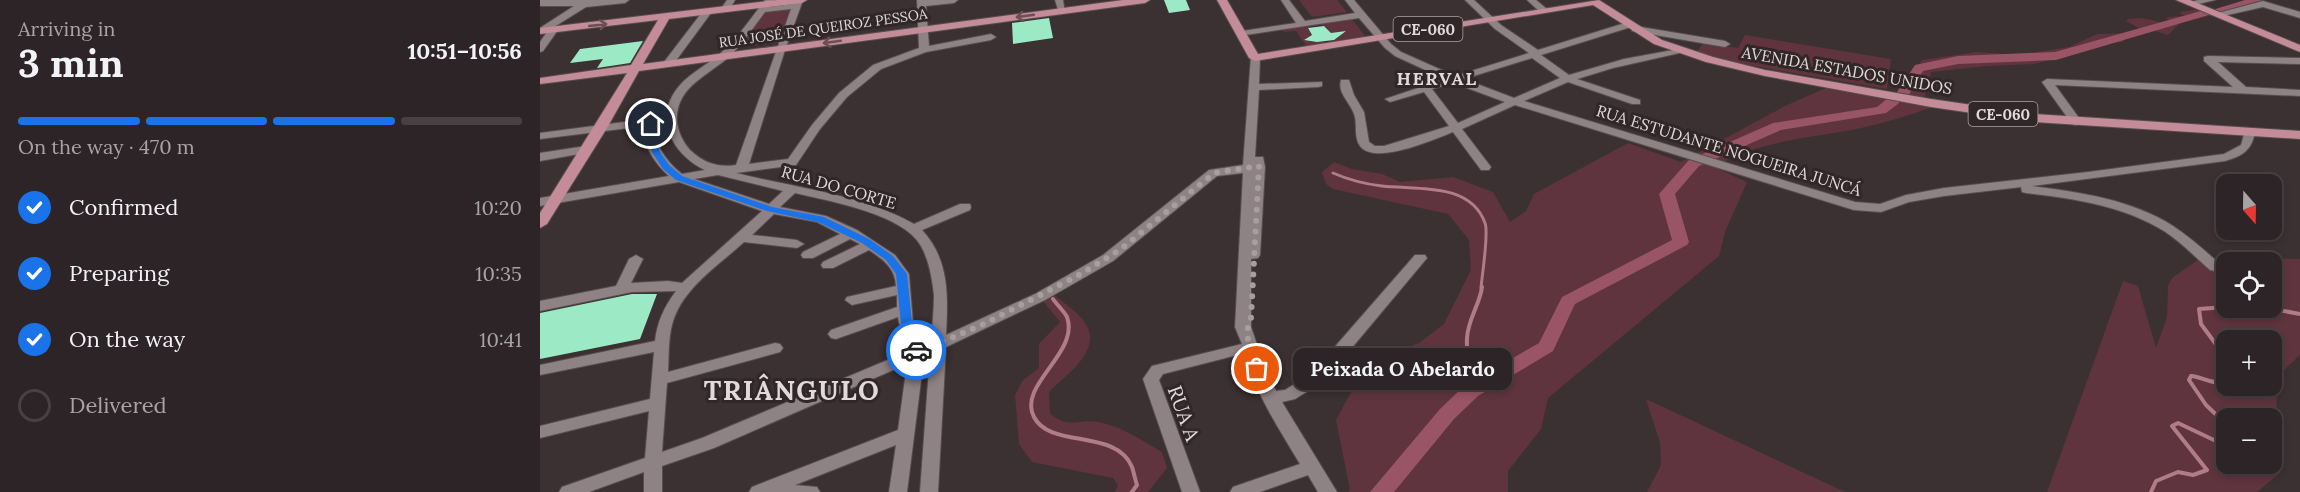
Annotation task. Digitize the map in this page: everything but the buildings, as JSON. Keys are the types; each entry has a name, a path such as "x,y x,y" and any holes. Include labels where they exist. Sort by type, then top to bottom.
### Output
{"main road":[{"name":"RUA JOSÉ DE QUEIROZ PESSOA","path":"540,81 923,30 1061,6 1145,0"},
{"path":"1222,0 1244,32"},
{"path":"1227,0 1258,57"},
{"path":"2181,0 2214,8 2300,46"},
{"name":"CE-060","path":"1258,57 1593,1 1631,27 1692,54"},
{"path":"2193,1 2300,46"},
{"path":"541,31 799,2"},
{"path":"540,224 601,128 664,18"},
{"name":"AVENIDA ESTADOS UNIDOS","path":"1692,54 1765,73 1931,103 2076,122 2300,135"}],"street":[{"path":"543,2 625,0"},
{"path":"725,10 731,0"},
{"path":"924,50 921,2 954,0"},
{"path":"1285,0 1305,22"},
{"path":"1294,0 1305,22"},
{"path":"1340,0 1356,14"},
{"path":"1349,0 1356,14"},
{"path":"1469,0 1535,55 1568,78 1636,102"},
{"path":"1531,0 1542,9"},
{"path":"541,31 587,2"},
{"path":"741,169 780,50 799,2"},
{"path":"653,146 677,139 671,128 670,118 678,94 690,81 722,57 766,5"},
{"path":"2214,8 2274,5 2300,15"},
{"path":"668,64 706,13"},
{"path":"1244,32 1356,14"},
{"name":"RUA ESTUDANTE NOGUEIRA JUNCÁ","path":"1356,14 1376,38 1398,54 1463,83 1515,102 1854,206 1881,208 1921,196 2225,157 2235,154 2246,146 2249,133"},
{"path":"1390,99 1631,27 1725,44"},
{"path":"540,49 553,30"},
{"path":"540,202 721,171 784,164 795,160 816,127 843,95 866,75 889,61 924,50 991,37"},
{"path":"1692,54 1703,41"},
{"path":"1345,82 1348,96 1360,117 1361,137 1369,147 1379,150 1456,127 1568,78 1634,59 1680,50"},
{"path":"1258,57 1259,82 1252,205 1242,322 1257,369 1328,492"},
{"path":"2242,89 2208,60 2210,58 2300,62"},
{"path":"1259,82 1318,84"},
{"path":"2076,122 2047,82 2300,93"},
{"path":"1426,88 1485,166"},
{"path":"540,136 640,122 651,124 649,131 653,146 666,167 679,178 770,209 821,219 870,244 897,266 904,289 906,324 918,340 903,435 898,492"},
{"name":"RUA DO CORTE","path":"677,139 680,146 697,161 721,171 867,210 914,229"},
{"path":"540,157 586,150"},
{"path":"568,492 771,417 1040,297 1108,258 1214,173 1254,167"},
{"path":"1997,186 2044,191 2139,214 2160,223 2182,238 2216,267"},
{"path":"653,492 657,403 667,316 684,288 792,189"},
{"path":"929,492 941,298 939,275 933,258 914,229 965,207"},
{"path":"808,255 852,233"},
{"path":"741,238 797,244"},
{"path":"828,265 870,244"},
{"path":"1272,398 1289,395 1318,377 1420,258"},
{"path":"620,291 636,260"},
{"path":"540,306 620,291 668,285 684,288"},
{"path":"852,300 904,289"},
{"path":"836,334 906,309"},
{"name":"RUA A","path":"1191,492 1151,379 1158,370 1248,339"},
{"path":"540,370 662,345"},
{"path":"659,380 775,348"},
{"path":"540,432 657,403"},
{"path":"758,492 903,435"},
{"path":"1239,492 1311,466"},
{"path":"788,492 811,492"}],"shaded area":[{"path":"1299,0 1337,0 1347,12 1312,17"},
{"path":"794,7 780,43 734,48 764,11"},
{"path":"2200,9 2214,15 2180,23 2168,35 2155,31 2125,39 2123,42 2109,43 2035,64 1931,72 1925,97 1896,93 1922,60 1977,52 2018,55 2069,47 2097,34 2132,33 2132,30 2142,30 2126,21 2128,19 2142,18 2165,23 2163,21 2170,21 2166,18 2168,17 2185,16 2179,12"},
{"path":"1351,18 1367,38 1307,47 1296,31 1284,32 1282,29 1311,24 1308,29 1312,36 1307,38 1327,42 1335,40 1334,37 1338,33 1331,33 1325,26 1317,23"},
{"path":"1745,35 1891,59 1887,89 1695,54 1704,42 1738,48"},
{"path":"1826,88 1933,107 1870,126 1768,145 1714,167 1747,182 1725,232 1719,256 1548,398 1541,429 1508,471 1508,492 1348,492 1350,490 1336,420 1367,362 1419,343 1444,324 1471,270 1469,240 1448,214 1333,189 1326,184 1322,172 1334,162 1352,169 1382,174 1400,182 1453,177 1493,192 1510,222 1526,211 1534,194 1628,143 1681,162 1785,106"},
{"path":"2202,257 2216,257 2216,318 2282,318 2282,259 2300,259 2300,355 2282,372 2282,330 2216,330 2216,396 2277,396 2276,408 2216,408 2216,474 2279,474 2257,492 2047,492 2123,281 2138,286 2156,348 2167,317 2168,286 2172,278"},
{"path":"1054,295 1079,316 1086,324 1090,334 1086,353 1080,362 1049,392 1050,414 1070,423 1091,421 1116,427 1162,452 1167,468 1148,492 1115,492 1118,485 1113,478 1032,462 1019,444 1015,395 1023,380 1039,368 1039,344 1060,322 1044,302"},
{"path":"1646,399 1845,492 1647,492 1661,465 1660,443"}],"waterway":[{"path":"2218,10 2258,0"},
{"path":"1902,95 1919,68 1958,60 2056,56 2208,12"},
{"path":"1381,492 1447,414 1471,391 1546,347 1568,301 1681,242 1667,194 1694,163 1778,126 1881,110 1894,100"},
{"path":"1333,173 1363,183 1441,191 1468,200 1478,210 1486,228 1481,288"},
{"path":"1471,391 1467,338 1469,324 1482,287"},
{"path":"1053,299 1067,317 1069,330 1058,356 1034,393 1031,405 1034,417 1042,427 1054,433 1098,442 1124,455 1132,467 1137,485 1132,492"},
{"path":"2216,308 2199,309 2201,324 2216,344"},
{"path":"2282,311 2300,314"},
{"path":"2216,382 2191,376 2189,380 2206,405 2216,414"},
{"path":"2151,492 2156,481 2178,472 2193,475 2207,470 2172,426 2178,423 2216,441"}],"way so far":[{"path":"916,350 916,353 968,332 1040,297 1108,258 1214,173 1259,166 1251,318 1247,331 1249,347 1257,369"}],"place":[{"name":"Peixada O Abelardo","path":"1257,369"}],"district":[{"name":"HERVAL","path":"1437,78"},
{"name":"TRIÂNGULO","path":"792,390"}],"route":[{"path":"651,124 649,131 656,152 666,167 679,178 770,209 821,219 852,233 890,258 902,274 906,324 918,340 916,350"}]}
